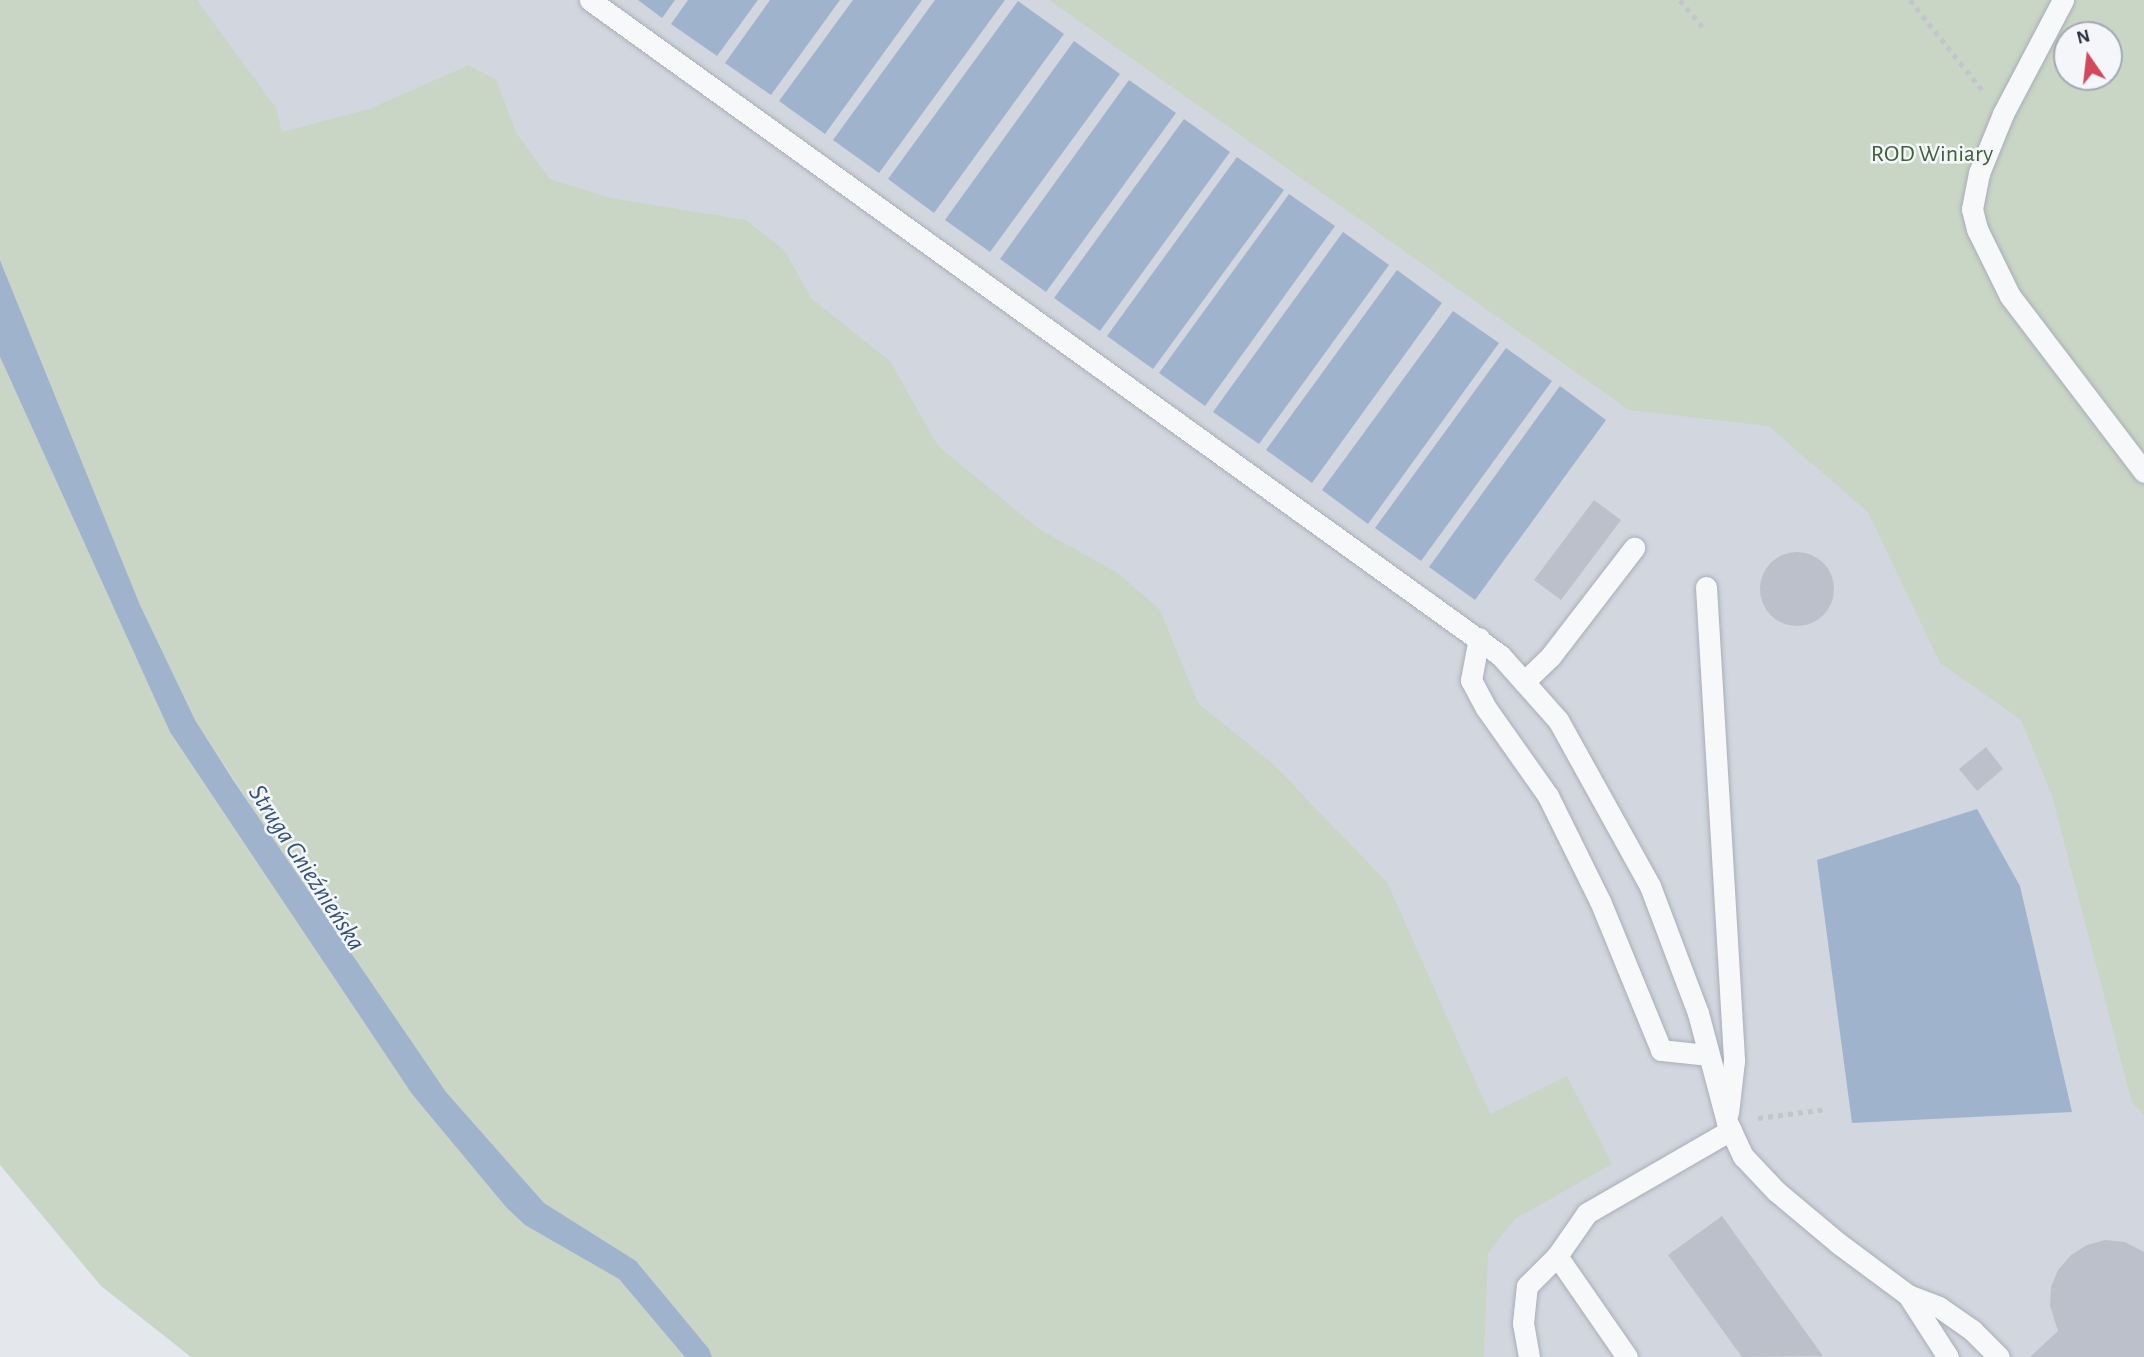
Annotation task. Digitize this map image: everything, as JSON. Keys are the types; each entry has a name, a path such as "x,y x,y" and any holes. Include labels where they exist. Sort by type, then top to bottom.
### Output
{"lane":[{"path":"590,0 1500,655 1558,720 1650,886 1698,1013 1729,1126 1744,1156 1776,1191 1838,1243 1908,1295 1939,1307 1972,1330 1999,1357"},
{"path":"2063,0 2003,114 1979,173 1972,209 1977,229 2010,296 2144,472"},
{"path":"1524,682 1550,657 1634,548"},
{"path":"1706,587 1734,1061 1729,1126"},
{"path":"1479,638 1471,680 1486,708 1548,796 1600,901 1661,1051 1708,1055"},
{"path":"1529,1357 1523,1323 1527,1286 1557,1256 1587,1213 1729,1126"},
{"path":"1557,1256 1627,1357"},
{"path":"1908,1295 1948,1357"}],"path":[{"path":"1680,0 1703,27"},
{"path":"1910,0 2003,114"},
{"path":"1782,1115 1826,1109"}],"shaded area":[{"path":"193,0 1445,0 2144,657 2144,1357 377,1357 87,627 135,593 0,256"}],"green space":[{"path":"0,0 197,0 276,108 282,132 369,109 469,65 496,80 517,134 550,179 610,198 746,220 785,251 811,298 890,361 938,446 1039,529 1118,573 1160,610 1198,703 1272,763 1387,882 1490,1114 1567,1076 1612,1164 1515,1219 1488,1253 1484,1357 712,1357 709,1349 636,1261 544,1203 446,1092 344,946 195,720 140,605 0,260"},
{"name":"ROD Winiary","path":"1049,0 2144,0 2144,1116 2132,1103 2052,796 2021,720 1940,663 1868,512 1768,426 1629,410"},
{"path":"0,357 170,732 412,1094 525,1225 619,1279 685,1357 191,1357 101,1286 0,1165"}],"water":[{"path":"638,0 675,0 662,18"},
{"path":"688,0 758,0 717,56 671,24"},
{"path":"770,0 840,0 771,95 725,63"},
{"path":"853,0 922,0 825,134 779,101"},
{"path":"935,0 1005,0 879,173 833,140"},
{"path":"1018,1 1064,34 934,213 888,179"},
{"path":"1074,41 1120,74 990,252 945,220"},
{"path":"1129,80 1176,113 1046,292 1000,259"},
{"path":"1184,119 1230,152 1100,331 1054,298"},
{"path":"1237,157 1284,190 1153,369 1107,336"},
{"path":"1289,194 1335,226 1205,406 1159,373"},
{"path":"1343,232 1389,265 1259,444 1213,412"},
{"path":"0,260 140,605 195,720 233,780 446,1092 544,1203 636,1261 709,1349 712,1357 685,1357 619,1279 525,1225 506,1207 412,1094 170,732 0,357"},
{"path":"1397,270 1442,303 1312,483 1266,450"},
{"path":"1453,311 1499,343 1368,524 1322,490"},
{"path":"1506,348 1552,381 1421,561 1375,528"},
{"path":"1560,386 1606,420 1475,600 1429,567"},
{"path":"1977,809 2020,886 2072,1112 1852,1123 1817,860"}],"building":[{"path":"1594,500 1621,520 1561,600 1534,580"},
{"path":"1797,552 1811,555 1823,563 1831,575 1834,589 1831,603 1823,615 1811,623 1797,626 1783,623 1771,615 1763,603 1760,589 1763,575 1771,563 1783,555"},
{"path":"1986,747 2003,769 1977,791 1959,769"},
{"path":"1722,1216 1823,1356 1742,1357 1668,1255"},
{"path":"2105,1240 2125,1242 2144,1252 2144,1357 2030,1357 2058,1331 2050,1306 2051,1287 2058,1270 2071,1255 2087,1245"}],"water label":[{"name":"Struga Gnieźnieńska","path":"306,868"}]}
